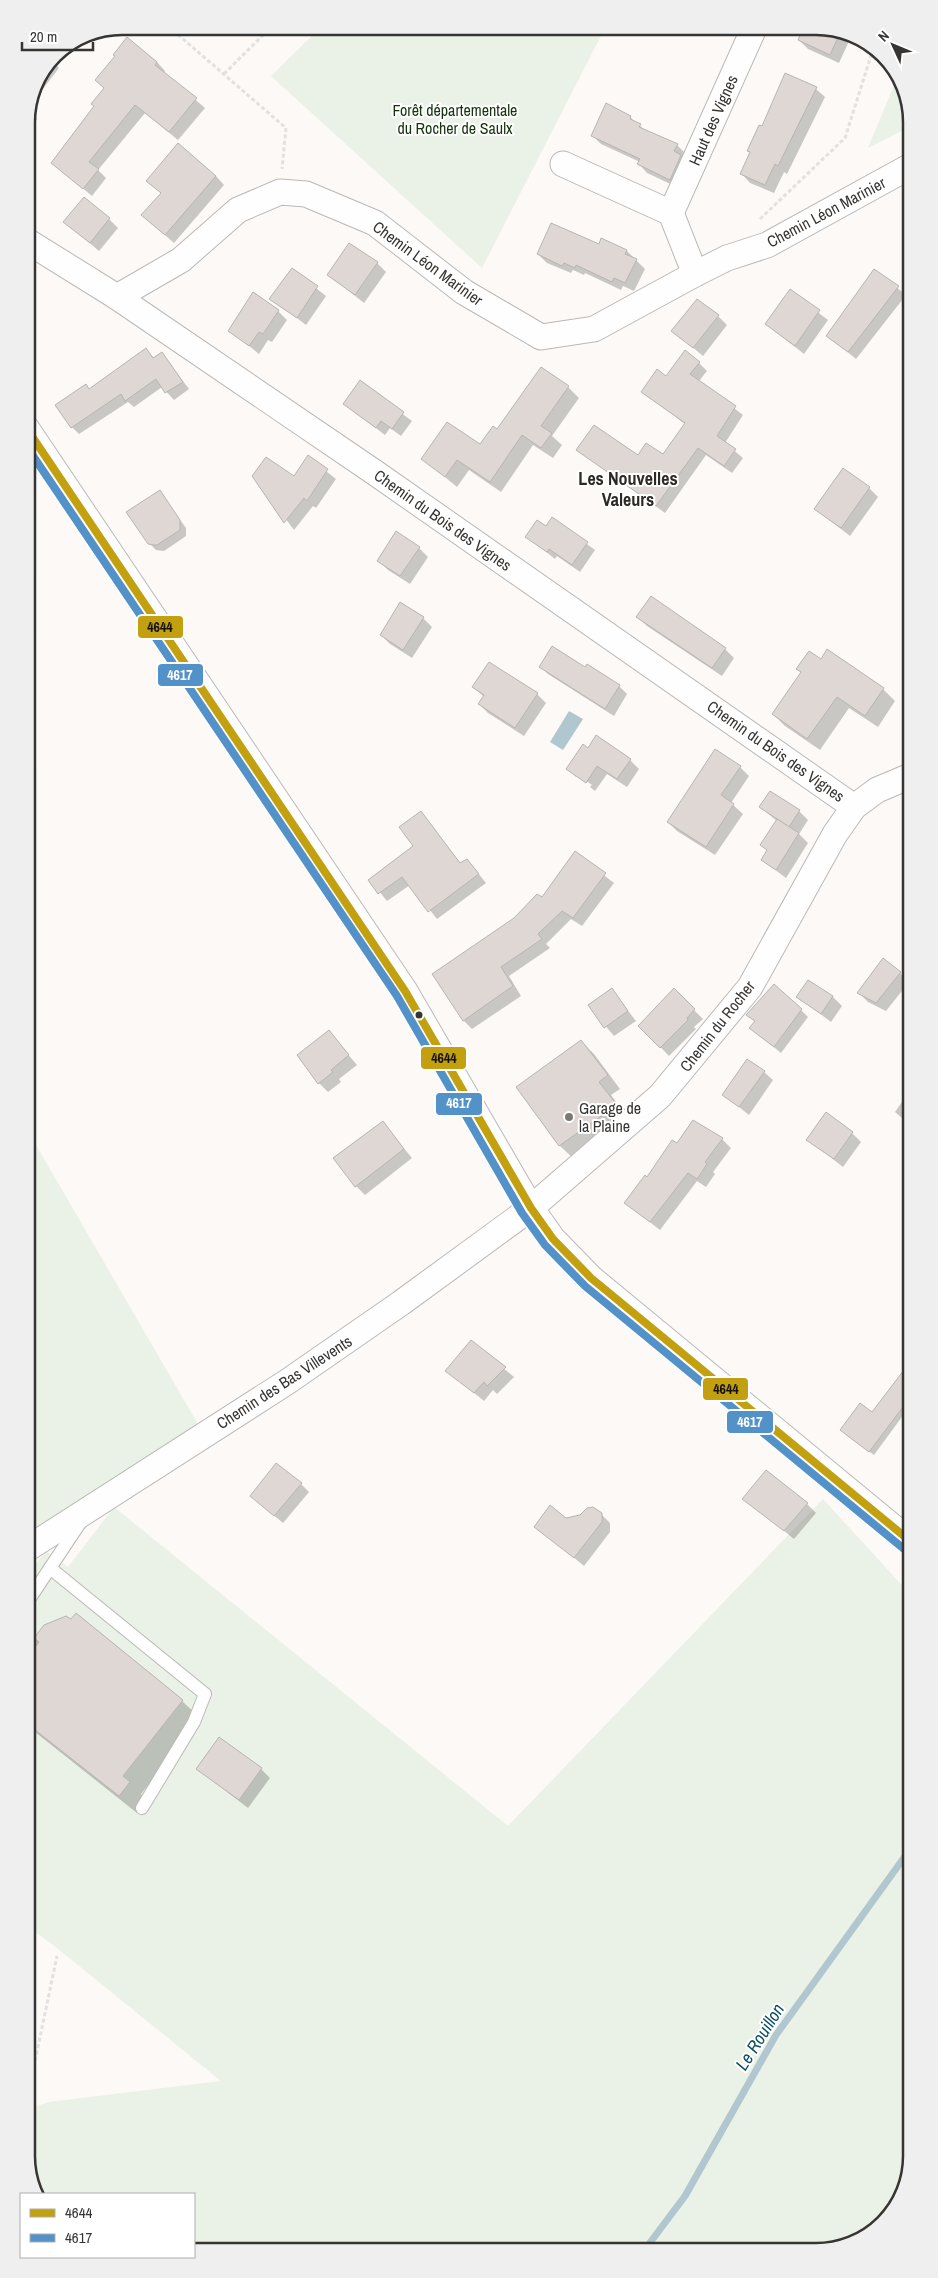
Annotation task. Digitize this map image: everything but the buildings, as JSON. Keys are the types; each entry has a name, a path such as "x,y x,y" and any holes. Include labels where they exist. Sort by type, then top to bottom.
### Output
{"street":[{"name":"Haut des Vignes","path":"671,213 751,35"},
{"path":"563,164 671,213 695,274"},
{"name":"Chemin Léon Marinier","path":"117,297 180,260 238,210 280,192 306,194 375,222 464,292 540,336 594,330 727,258 767,245 903,170"},
{"name":"Chemin du Bois des Vignes","path":"35,246 117,297 391,483 854,807"},
{"path":"35,441 405,991 531,1208 553,1239 591,1278 903,1535"},
{"name":"Chemin du Rocher","path":"531,1208 660,1096 750,987 835,834 854,807 877,790 903,779"},
{"name":"Chemin des Bas Villevents","path":"35,1544 287,1382 401,1303 531,1208"}],"lane":[{"path":"35,1590 89,1508"},
{"path":"50,1568 205,1694 194,1722 142,1808"}],"path":[{"path":"178,35 286,128 280,192"},
{"path":"224,74 263,35"},
{"path":"754,225 845,138 868,65"},
{"path":"35,2061 57,1956"}],"green space":[{"name":"Forêt départementale du Rocher de Saulx","path":"313,35 601,35 482,268 271,76"},
{"path":"894,85 902,110 903,130 868,148"},
{"path":"35,1143 199,1426 35,1534"},
{"path":"823,1499 903,1586 903,2156 902,2168 894,2195 881,2213 869,2225 844,2238 816,2243 195,2243 195,2193 43,2193 36,2168 35,2107 49,2102 221,2081 35,1932 35,1565 46,1551 68,1567 114,1507 508,1826"}],"water":[{"path":"569,711 583,719 563,750 550,742"}],"waterway":[{"name":"Le Rouillon","path":"650,2243 685,2196 776,2035 903,1859"}],"transit line":[{"name":"4644","path":"35,441 405,991 531,1208 553,1239 591,1278 903,1535"},
{"name":"4617","path":"35,459 397,996 522,1213 545,1245 585,1286 903,1548"}],"place":[{"name":"Garage de la Plaine","path":"569,1117"}],"district":[{"name":"Les Nouvelles Valeurs","path":"628,489"}]}
